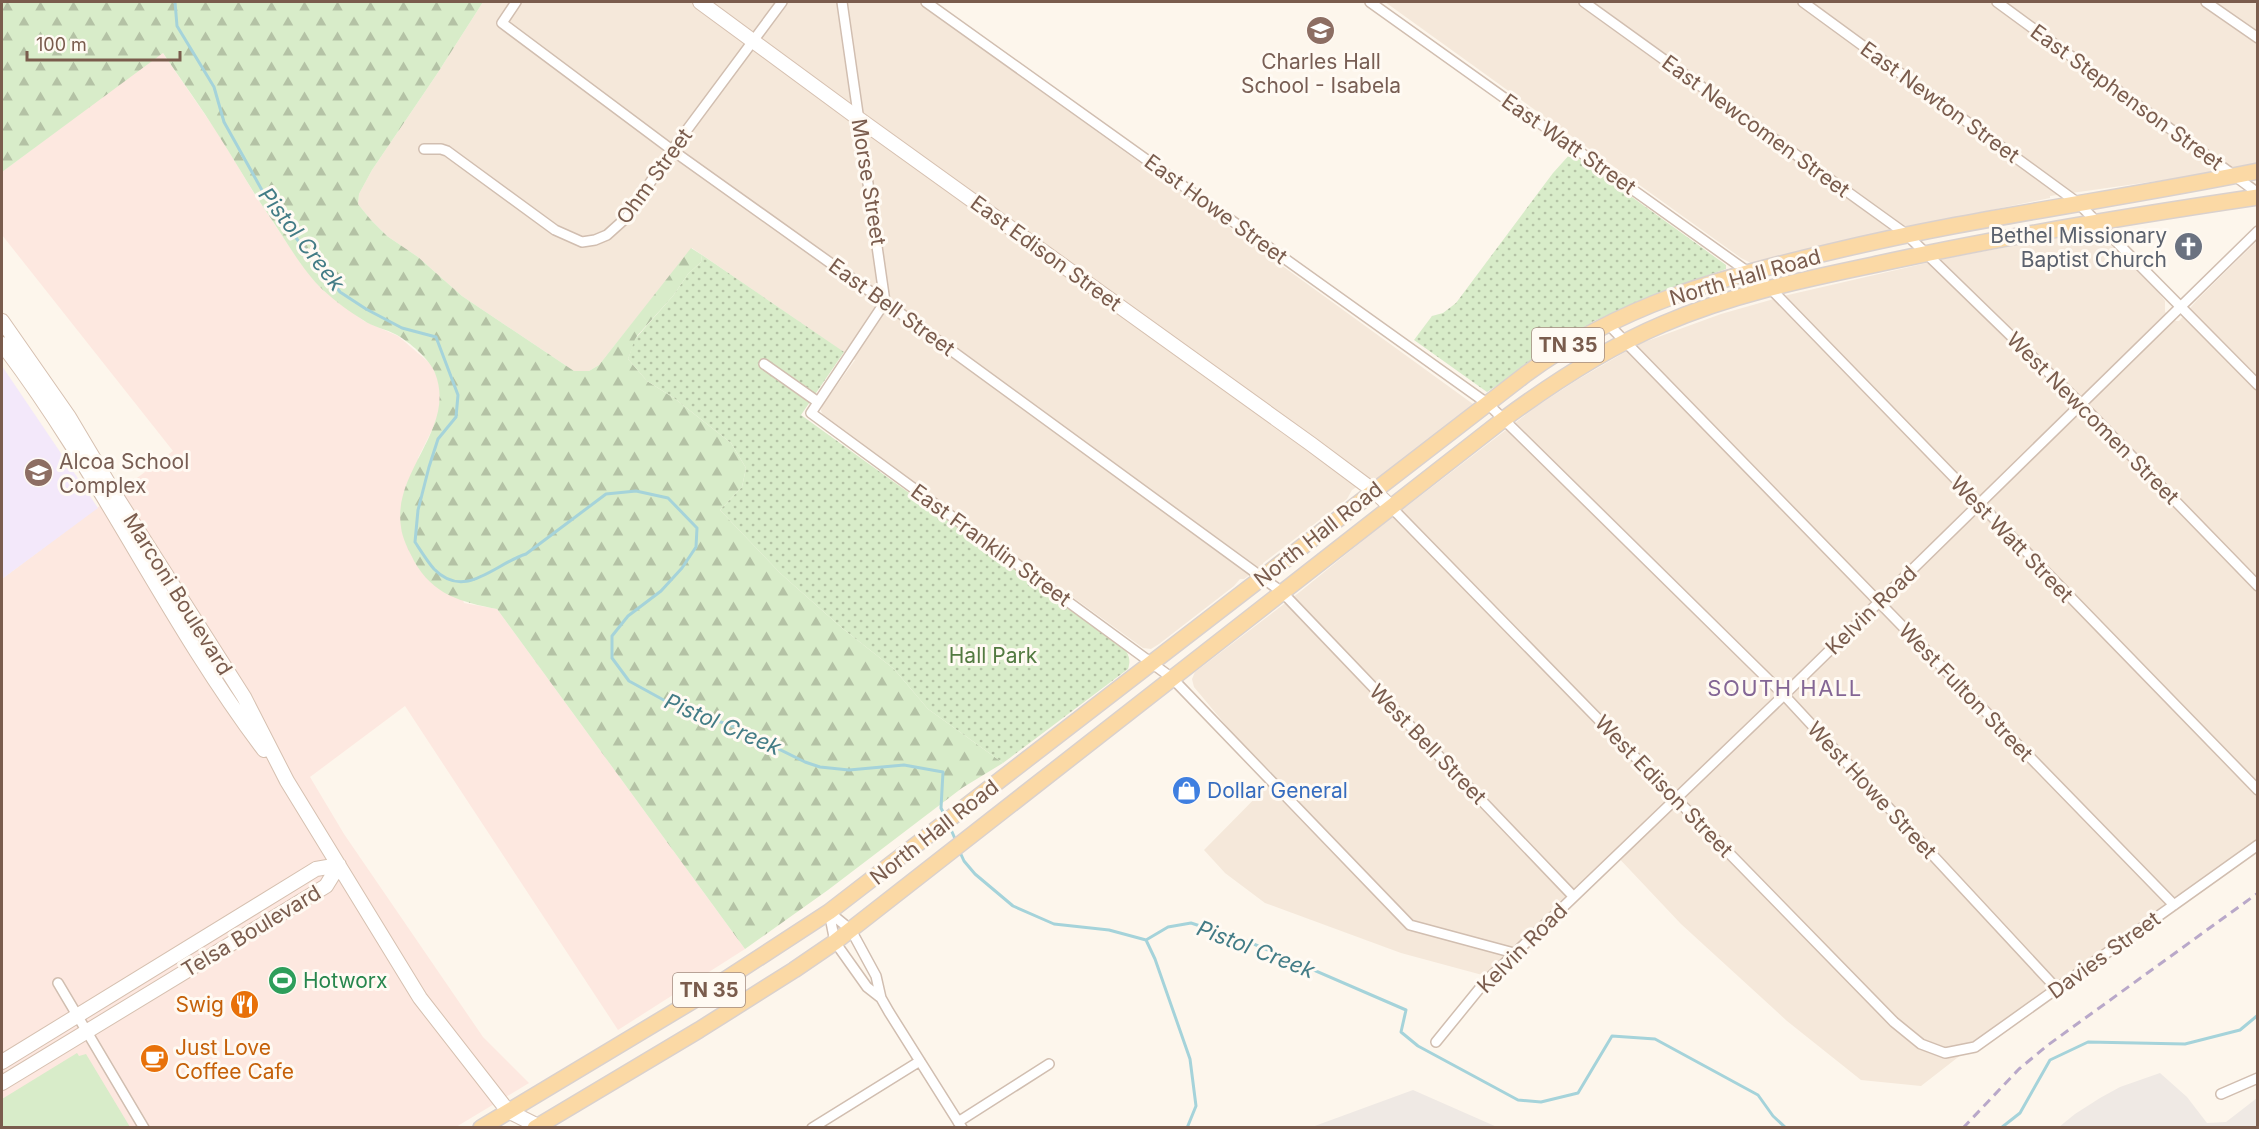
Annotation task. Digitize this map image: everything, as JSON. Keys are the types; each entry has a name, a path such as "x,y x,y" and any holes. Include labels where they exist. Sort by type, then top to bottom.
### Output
{"main road":[{"name":"North Hall Road","path":"481,1128 694,1000 829,912 1556,352 1608,324 1693,288 1747,272 1906,234 2258,171"},
{"name":"North Hall Road","path":"537,1127 708,1024 835,942 1504,419 1574,369 1625,342 1690,313 1769,287 1926,253 2096,221 2258,195"},
{"path":"500,1128 508,1111"}],"street":[{"name":"East Bell Street","path":"516,2 502,23 672,150 885,302 1282,592"},
{"name":"East Edison Street","path":"700,2 1311,444 1374,491 1391,507"},
{"name":"Ohm Street","path":"424,149 441,149 447,152 555,230 582,242 596,240 618,227 782,2"},
{"name":"Morse Street","path":"842,2 885,302"},
{"name":"East Howe Street","path":"926,2 1488,404 1504,419"},
{"name":"East Watt Street","path":"1370,2 1769,287"},
{"name":"East Newcomen Street","path":"1584,2 1906,234 1926,253"},
{"name":"East Newton Street","path":"1803,2 2078,203 2258,385"},
{"name":"East Stephenson Street","path":"1997,2 2235,175 2258,195"},
{"path":"2206,2 2258,38"},
{"name":"Kelvin Road","path":"1436,1042 1484,983 1514,953 1677,799 2258,231"},
{"name":"West Newcomen Street","path":"1926,253 2080,403 2258,586"},
{"name":"West Watt Street","path":"1769,287 1978,505 2258,790"},
{"path":"764,364 818,402 885,302"},
{"name":"Marconi Boulevard","path":"2,321 52,389 111,500"},
{"name":"West Fulton Street","path":"1608,324 2174,905"},
{"name":"Marconi Boulevard","path":"2,344 244,697 287,781 420,998 508,1111 537,1127"},
{"name":"East Franklin Street","path":"818,402 811,413 1172,678 1410,926 1514,953"},
{"name":"West Howe Street","path":"1504,419 1784,695 2057,989"},
{"name":"West Edison Street","path":"1391,507 1894,1022 1921,1044 1945,1053"},
{"name":"West Bell Street","path":"1282,592 1574,896"},
{"name":"Davies Street","path":"1945,1053 1975,1047 2258,845"},
{"path":"2,1062 316,868 339,865"},
{"name":"Telsa Boulevard","path":"2,1083 326,886 339,865"},
{"path":"829,912 851,930 876,975 881,998 960,1125 1049,1064"},
{"path":"829,912 835,942 867,987 881,998"},
{"path":"58,983 88,1030 144,1128"},
{"path":"812,1128 920,1061"},
{"path":"2221,1094 2258,1078"},
{"name":"Marconi Boulevard","path":"508,1111 512,1128"}],"shaded area":[{"path":"483,2 918,2 1473,404 1385,474 1379,478 1370,478 1352,490 1347,499 1263,565 1244,579 1240,579 1159,644 1151,649 1143,648 824,417 821,411 822,406 855,360 692,248 599,365 589,371 574,371 462,296 418,257 387,236 358,204 359,194 372,170"},
{"path":"1385,2 2257,2 2257,167 2050,196 2050,198 1889,231 1751,263"},
{"path":"162,52 219,135 255,195 301,264 323,290 364,321 398,336 432,365 441,387 441,406 418,458 464,603 497,609 745,949 618,1030 405,706 310,777 344,834 483,1037 529,1083 456,1127 2,1127 2,579 173,451 2,235 2,172"},
{"name":"SOUTH HALL","path":"2094,229 2158,292 2165,301 2165,312 2176,321 2179,321 2257,241 2257,841 1975,1044 1921,1086 1861,1080 1787,1021 1681,924 1614,853 1486,976 1401,953 1265,903 1225,873 1204,850 1276,777 1234,735 1194,687 1192,679 1195,672 1301,591 1404,507 1537,406 1639,344 1721,314 1788,295 1948,258"},
{"name":"Alcoa School Complex","path":"2,366 98,508 2,579"},
{"path":"2160,1073 2187,1097 2207,1123 2226,1122 2257,1098 2257,1127 2059,1127 2075,1114 2120,1087"},
{"path":"1413,1090 1497,1127 1312,1127"}],"green space":[{"path":"2,2 483,2 372,170 359,194 358,204 387,236 418,257 462,296 574,371 589,371 599,365 691,248 702,255 701,262 688,274 673,296 637,336 628,359 647,381 674,398 731,443 746,468 742,487 720,510 780,573 842,628 894,669 928,709 1003,763 962,788 828,890 745,949 497,609 449,595 430,582 414,561 401,527 401,506 406,487 438,413 439,393 435,373 429,362 402,338 358,317 316,283 296,257 163,53 2,172"},
{"path":"1571,153 1726,265 1726,269 1666,290 1592,322 1487,392 1414,340 1432,316 1443,313 1456,303 1553,173"},
{"name":"Hall Park","path":"702,255 844,352 801,415 1123,647 1129,657 1128,669 1003,763 928,709 894,669 842,628 780,573 720,510 742,487 746,468 731,443 674,398 647,381 628,359 635,339 673,296 688,274 701,262"},
{"path":"77,1053 79,1056 86,1054 130,1127 2,1127 2,1099"}],"waterway":[{"name":"Pistol Creek","path":"175,2 177,26 214,87 224,122 263,192 302,246 340,292 402,328 436,337 458,395 456,417 438,439 418,510 415,542 434,569 446,578 457,582 480,577 526,554 606,494 636,491 668,498 697,528 696,547 682,568 661,591 628,616 612,636 612,658 629,681 680,709 730,725 805,762 820,767 849,770 904,765 943,772 941,808 945,816"},
{"name":"Pistol Creek","path":"949,825 956,841"},
{"name":"Pistol Creek","path":"959,850 964,861 975,874 1013,906 1054,924 1109,930 1146,940 1168,927 1191,923 1249,942 1406,1010 1401,1032 1418,1046 1518,1100 1541,1102 1578,1093 1612,1036 1655,1039 1758,1095 1773,1116 1786,1128"},
{"path":"1146,940 1155,959 1190,1059 1196,1106 1187,1128"},
{"name":"Pistol Creek","path":"2001,1128 2020,1113 2050,1060 2088,1042 2185,1044 2240,1030 2258,1015"}],"railway":[{"path":"1963,1128 2019,1069 2048,1045 2258,893"}],"place":[{"name":"Charles Hall School - Isabela","path":"1321,30"},
{"name":"Bethel Missionary Baptist Church","path":"2188,247"},
{"name":"Alcoa School Complex","path":"38,473"},
{"name":"Dollar General","path":"1186,790"},
{"name":"Hotworx","path":"282,980"},
{"name":"Swig","path":"245,1004"},
{"name":"Just Love Coffee Cafe","path":"154,1059"}],"district":[{"name":"SOUTH HALL","path":"1785,688"}]}
